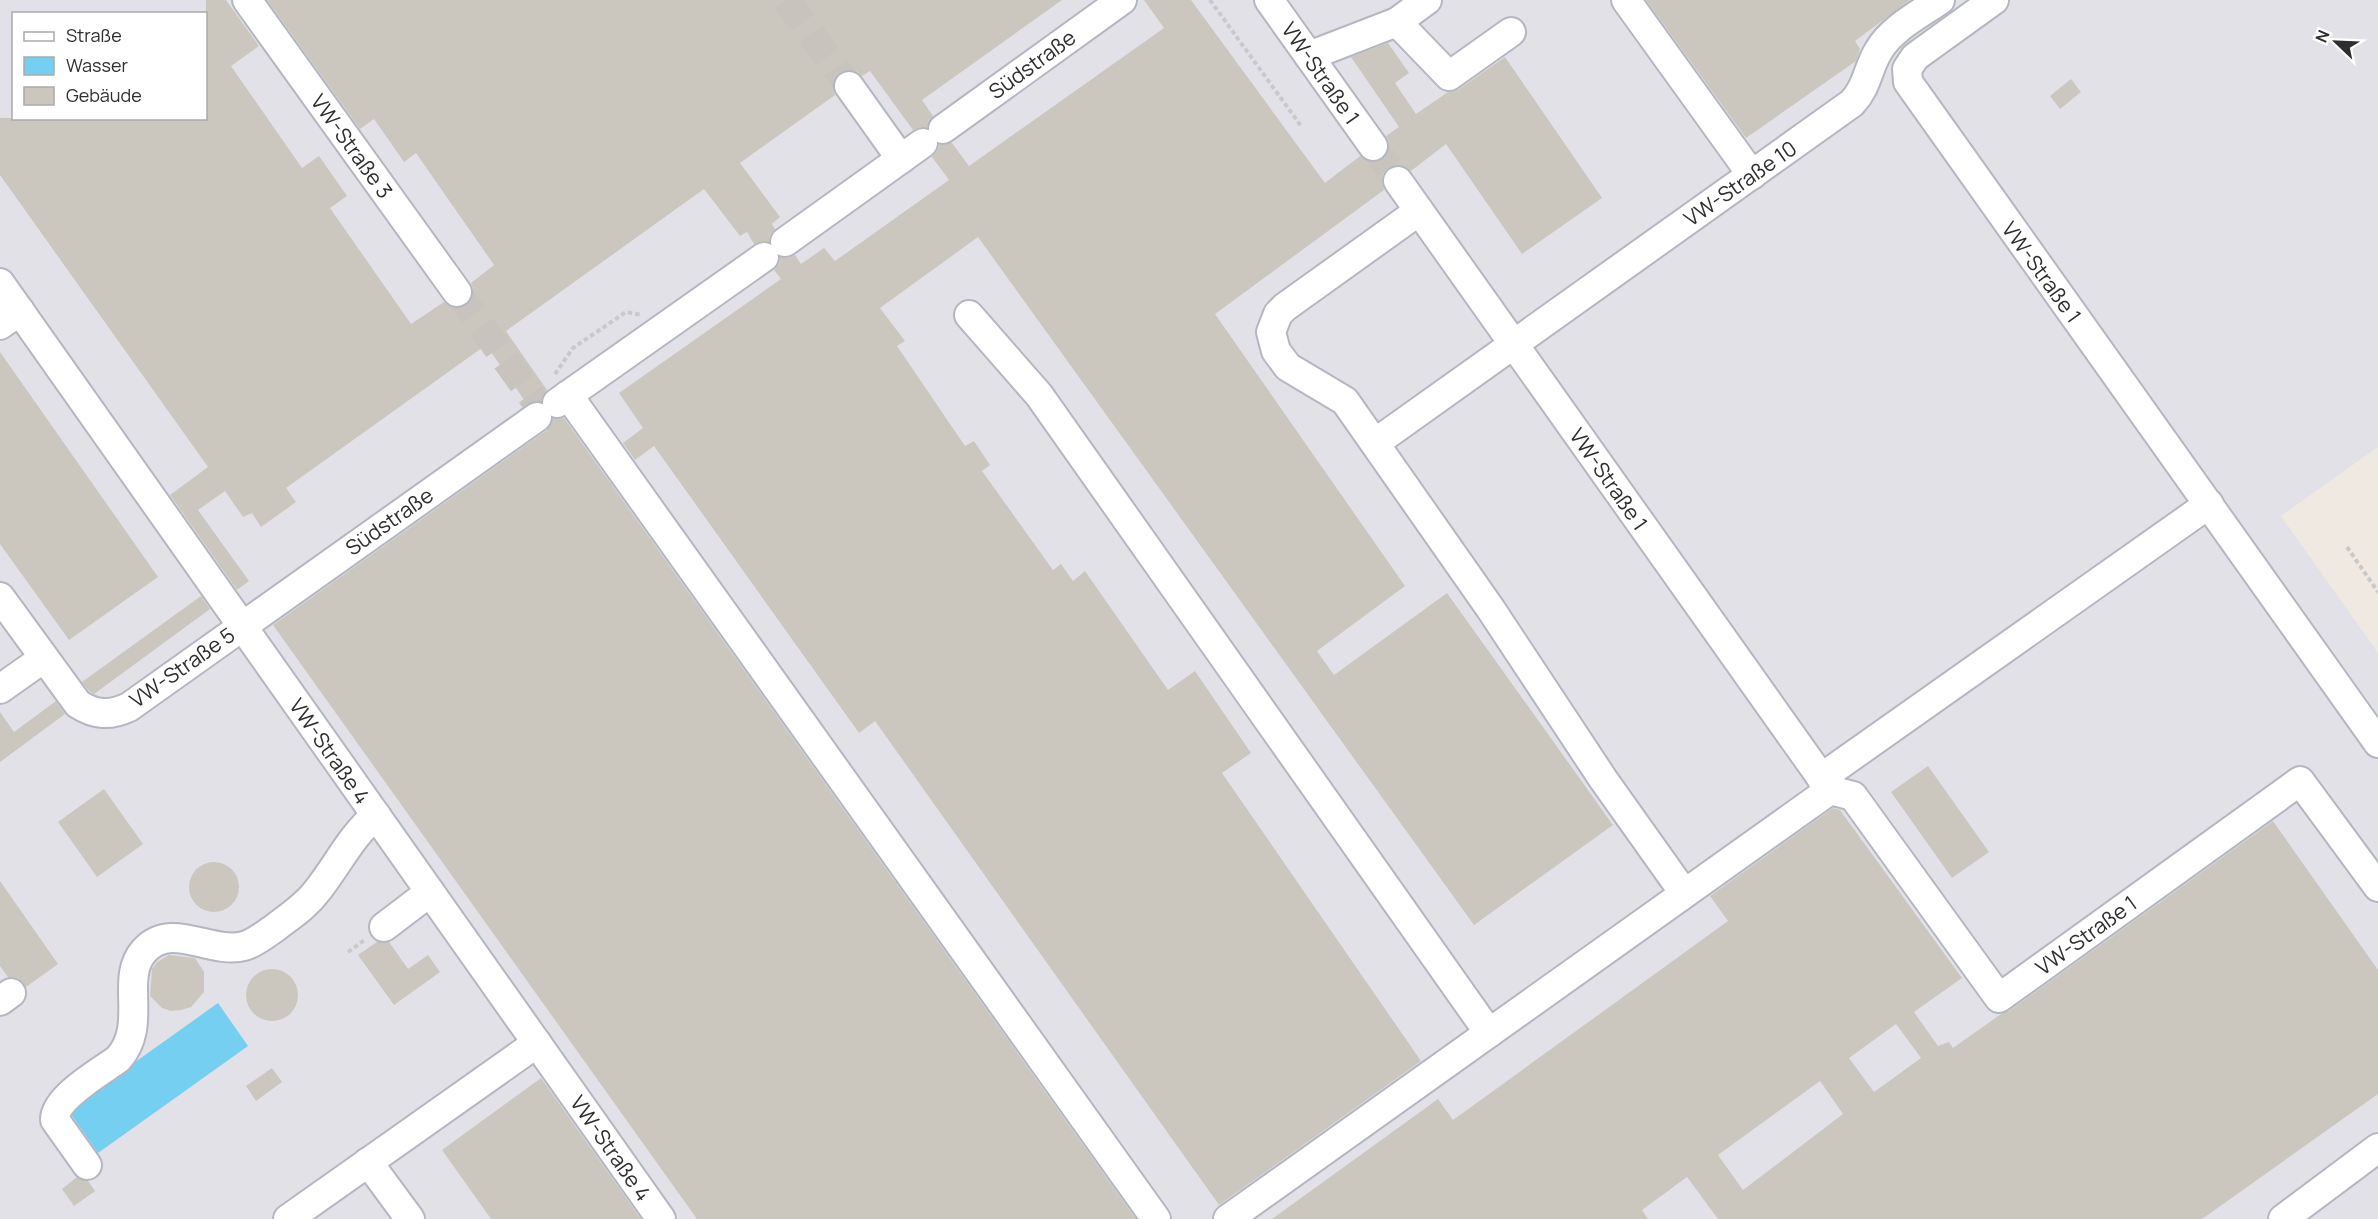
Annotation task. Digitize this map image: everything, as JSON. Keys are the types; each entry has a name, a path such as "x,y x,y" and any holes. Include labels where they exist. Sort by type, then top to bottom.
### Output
{"street":[{"name":"VW-Straße 3","path":"248,0 457,292"},
{"name":"Südstraße","path":"242,625 775,249 1122,0"},
{"name":"VW-Straße 1","path":"1269,0 1373,146"},
{"path":"1309,56 1397,22 1427,0"},
{"path":"1626,0 1752,175"},
{"name":"VW-Straße 10","path":"1375,443 1852,104 1861,94 1879,50 1887,39 1940,0"},
{"name":"VW-Straße 1","path":"1994,0 1915,57 1907,69 1908,82 2378,743"},
{"path":"1397,22 1449,75 1511,32"},
{"path":"849,86 922,144"},
{"name":"VW-Straße 1","path":"1398,181 1835,788 1999,998 2300,781 2378,887"},
{"path":"1419,211 1285,307 1278,314 1272,332 1276,351 1288,367 1346,401 1490,608 1603,779 1684,893"},
{"name":"VW-Straße 4","path":"0,283 10,318 242,625 658,1218"},
{"path":"969,315 1039,395 1489,1033"},
{"path":"554,405 1156,1219"},
{"path":"1228,1219 1684,893 1835,788 2209,504"},
{"name":"VW-Straße 5","path":"0,597 78,704 96,713 118,712 129,707 242,625"},
{"path":"0,689 44,658"},
{"path":"87,1165 55,1120 54,1112 63,1100 125,1052 135,1018 134,971 142,952 160,939 174,938 228,947 244,946 264,936 310,900 358,832 376,815"},
{"path":"384,927 430,892"},
{"path":"288,1219 537,1043"},
{"path":"2283,1219 2378,1148"},
{"path":"368,1162 410,1219"}],"path":[{"path":"1210,0 1301,126"},
{"path":"2347,547 2378,592"}],"shaded area":[{"path":"0,0 2378,0 2378,447 2281,516 2378,653 2378,1219 0,1219"}],"water":[{"path":"218,1003 248,1046 98,1153 68,1110"}],"building":[{"path":"206,0 226,0 259,46 231,66 302,168 319,156 347,196 330,208 411,324 444,302 451,307 466,306 472,298 471,283 494,265 416,153 404,162 374,119 360,129 267,0 1062,0 922,100 933,116 927,127 913,130 870,71 862,76 856,71 848,70 839,73 834,79 835,95 740,163 780,217 772,224 775,229 770,235 769,242 762,241 754,244 747,232 740,236 704,189 506,331 547,390 541,401 527,404 486,345 286,488 296,502 261,527 252,513 243,517 225,491 198,510 249,581 237,590 170,495 208,467 0,175 0,118 12,118 12,120 207,120"},
{"path":"1144,0 1191,0 1325,183 1360,156 1367,161 1375,162 1383,159 1388,152 1389,144 1386,136 1399,127 1351,57 1388,43 1409,73 1395,83 1416,114 1448,92 1459,89 1505,57 1602,198 1522,254 1446,144 1411,171 1404,166 1397,165 1388,168 1383,174 1384,190 1215,314 1405,586 1317,651 1334,675 1447,593 1613,825 1474,925 978,237 880,308 905,341 897,346 965,446 974,441 990,465 982,471 1053,570 1061,564 1073,581 1085,571 1168,690 1195,671 1251,753 1222,773 1421,1061 1219,1205 875,721 859,733 654,446 635,460 623,443 643,428 619,393 781,279 774,270 779,264 780,257 787,258 795,255 801,264 824,248 835,261 949,180 932,157 939,145 952,143 969,166 1164,28"},
{"path":"1646,0 1910,0 1855,41 1860,49 1856,61 1746,138"},
{"path":"2071,79 2081,92 2060,109 2050,96"},
{"path":"0,352 158,577 69,640 0,544"},
{"path":"564,418 1136,1219 697,1219 273,625 547,430 553,419"},
{"path":"201,596 210,609 94,694 89,691 82,682"},
{"path":"56,701 65,714 0,762 0,712 14,732"},
{"path":"1928,766 1989,852 1952,878 1891,792"},
{"path":"104,789 143,844 97,877 58,822"},
{"path":"1833,808 1840,810 1962,978 1914,1012 1938,1046 1949,1042 1953,1048 2001,1014 2009,1011 2273,821 2378,970 2378,1094 2202,1219 1718,1219 1687,1177 1642,1210 1648,1219 1272,1219 1438,1099 1453,1120 1728,921 1710,896","holes":["1896,1024 1921,1058 1874,1092 1849,1058","1820,1081 1843,1114 1743,1190 1718,1155"]},
{"path":"214,862 223,864 234,873 239,887 237,896 228,907 214,912 205,910 194,901 189,887 191,878 200,867"},
{"path":"0,881 58,964 26,987 18,978 8,977 0,966"},
{"path":"377,942 389,942 408,969 428,955 440,972 394,1005 358,955"},
{"path":"169,955 195,958 204,972 204,992 191,1007 171,1011 162,1008 150,996 152,969 157,962"},
{"path":"267,969 277,969 291,976 298,995 291,1014 277,1021 267,1021 257,1017 250,1010 246,1000 246,990 250,980 257,973"},
{"path":"272,1068 282,1082 256,1101 246,1086"},
{"path":"541,1078 641,1219 491,1219 442,1150"},
{"path":"77,1177 88,1181 95,1191 74,1206 62,1189"}],"tunnel":[{"path":"786,0 849,86"},
{"path":"1373,146 1398,181"},
{"path":"457,292 543,412"}]}
